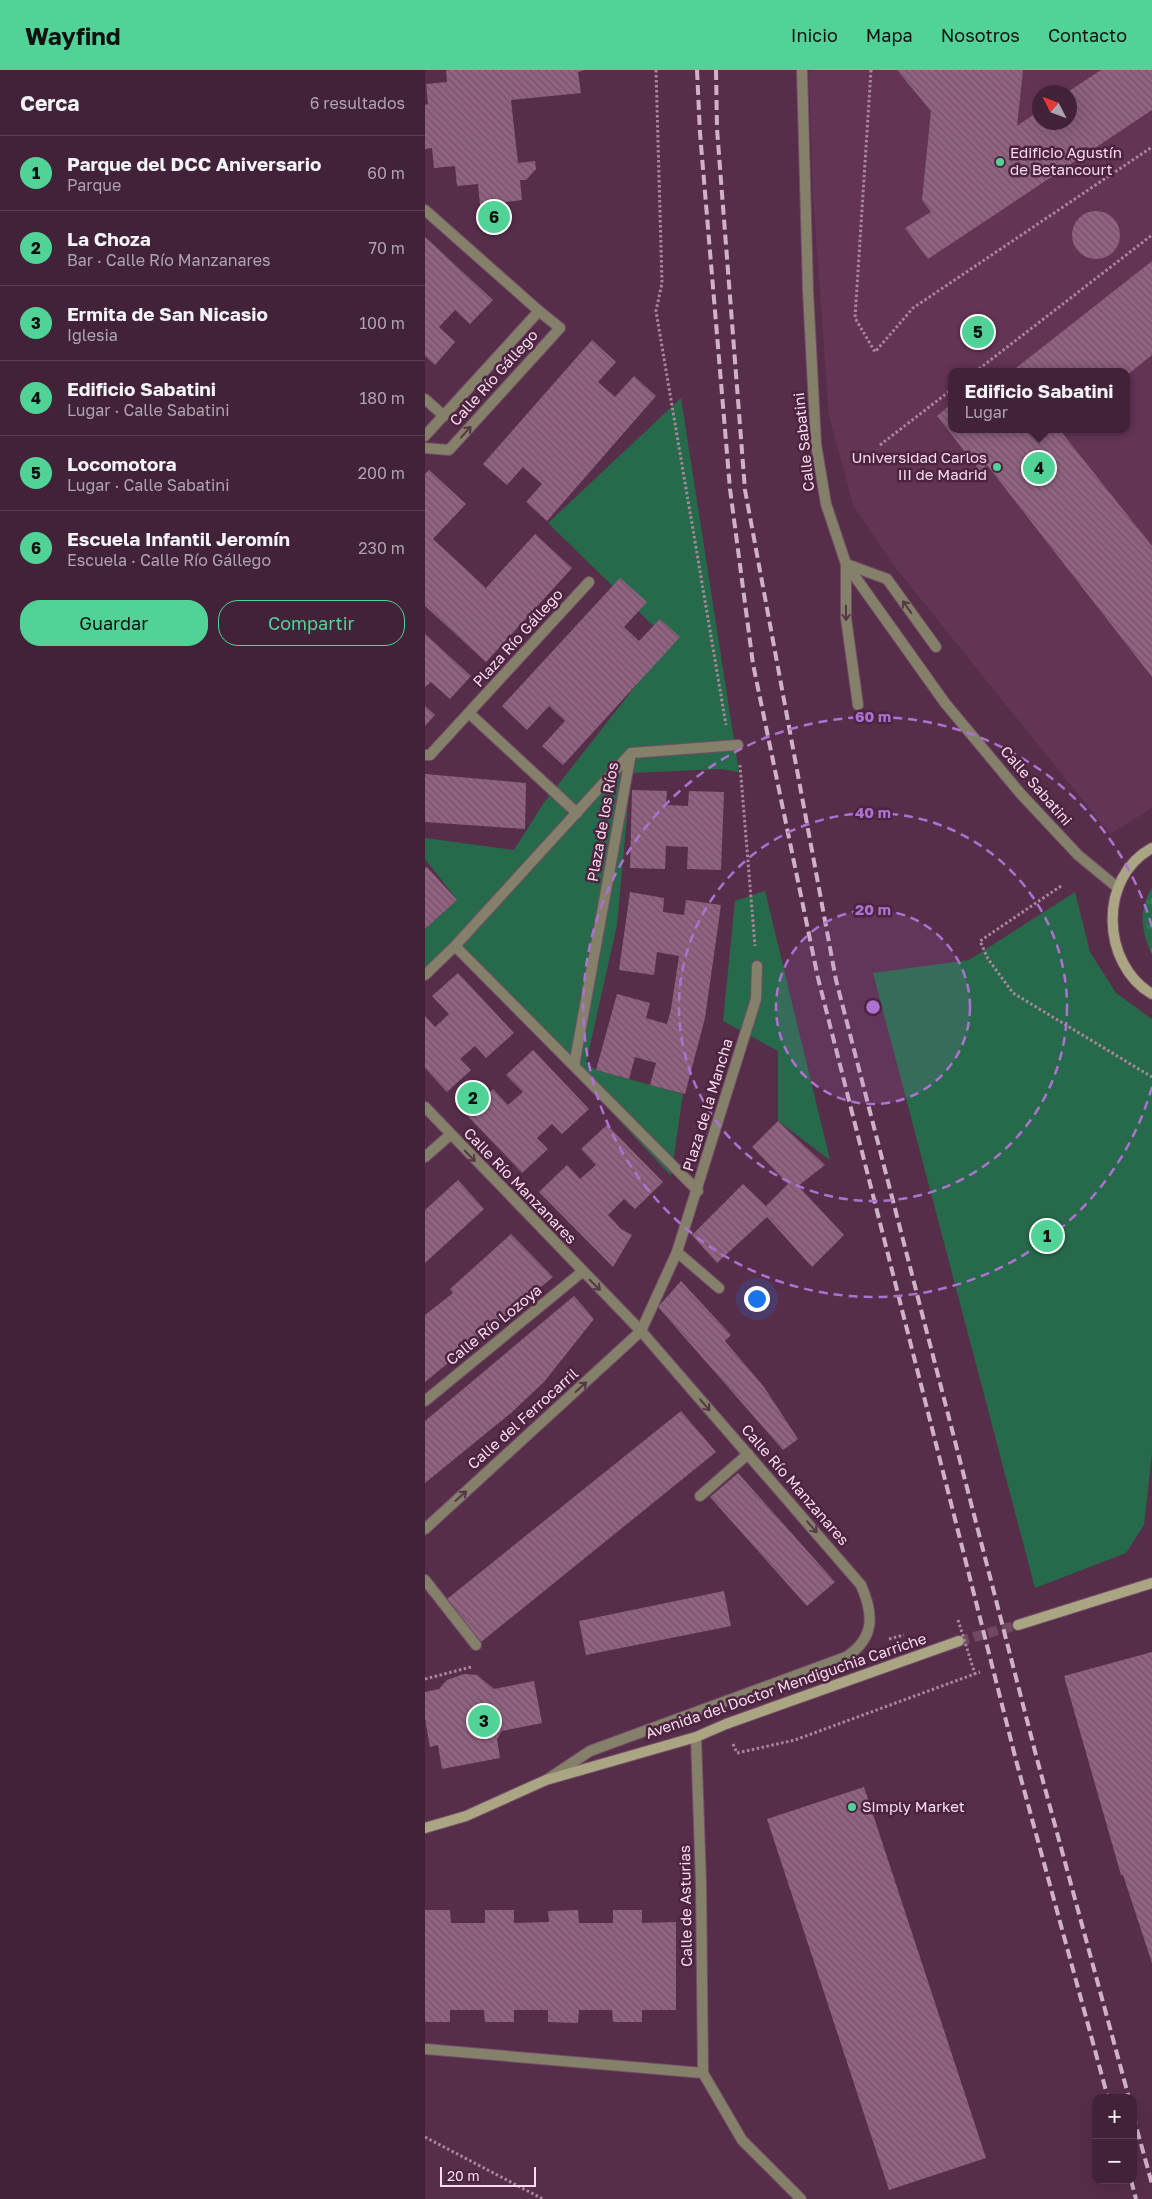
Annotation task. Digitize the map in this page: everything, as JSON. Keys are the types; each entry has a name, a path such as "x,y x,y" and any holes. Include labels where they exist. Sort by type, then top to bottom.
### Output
{"main road":[{"path":"1152,848 1130,867 1118,888 1112,915 1114,942 1125,968 1143,988 1152,994"},
{"path":"1018,1625 1152,1583"},
{"name":"Avenida del Doctor Mendiguchia Carriche","path":"425,1828 466,1816 546,1780 696,1737 726,1724 959,1641"}],"street":[{"name":"Calle Sabatini","path":"802,70 808,281 816,444 825,504 846,564 945,703 1020,793 1079,855 1118,888"},
{"name":"Calle Río Gállego","path":"425,210 560,328 449,450 425,448"},
{"name":"Calle Río Gállego","path":"425,436 539,311"},
{"name":"Calle Río Gállego","path":"425,399 444,416"},
{"path":"858,705 846,618 846,564 887,579 936,647"},
{"name":"Plaza Río Gállego","path":"425,755 430,755 470,714 589,582"},
{"path":"470,714 577,812"},
{"path":"631,753 738,745"},
{"name":"Plaza de los Ríos","path":"425,975 455,946 631,753"},
{"name":"Plaza de los Ríos","path":"574,1066 631,753"},
{"path":"455,946 697,1191"},
{"name":"Plaza de la Mancha","path":"641,1331 677,1252 697,1191 756,999 757,966"},
{"name":"Calle Río Manzanares","path":"425,1107 582,1272 641,1331 861,1585 868,1601 870,1616 868,1633 861,1647 846,1657 590,1751 546,1780"},
{"path":"425,1157 450,1135"},
{"path":"677,1252 719,1288"},
{"name":"Calle Río Lozoya","path":"425,1401 582,1272"},
{"name":"Calle del Ferrocarril","path":"425,1529 641,1331"},
{"path":"700,1496 748,1454"},
{"path":"425,1580 476,1645"},
{"name":"Calle de Asturias","path":"696,1737 701,1883 703,2073"},
{"path":"425,2049 703,2073 743,2140 801,2199"}],"path":[{"path":"656,70 662,283 656,311 724,722"},
{"path":"871,70 855,318 875,352 913,308 1152,148"},
{"path":"980,368 1152,235"},
{"path":"880,445 948,392"},
{"path":"738,745 757,966"},
{"path":"1061,886 979,941 988,959 1013,993 1152,1077"},
{"path":"958,1620 975,1674"},
{"path":"425,1679 475,1666"},
{"path":"726,1724 737,1753 795,1740 980,1672"},
{"path":"425,2138 543,2199"}],"shaded area":[{"name":"Universidad Carlos III de Madrid","path":"809,70 1152,70 1152,808 1110,834 895,567 853,505 829,415 813,197"}],"green space":[{"path":"681,398 739,772 721,769 631,773 617,925 586,1063 596,1070 683,1094 671,1176 456,946 425,975 425,929 457,900 425,859 425,838 514,850 543,804 670,642 548,523"},
{"path":"1152,888 1152,954 1143,929 1143,912"},
{"path":"765,891 830,1160 778,1121 778,1051 723,1021 735,901"},
{"path":"1075,892 1090,952 1116,993 1152,1019 1152,1453 1144,1525 1126,1553 1035,1588 873,973 969,960"}],"building":[{"path":"446,70 585,70 578,72 581,93 511,100 518,163 535,161 536,169 526,180 520,180 522,200 480,205 478,184 457,186 455,166 434,168 432,148 425,149 425,105 428,104 426,84 447,82"},
{"name":"Edificio Agustín de Betancourt","path":"897,70 1023,70 1017,126 1032,116 1032,130 1077,130 1077,86 1101,70 1152,70 1152,110 928,259 905,228 931,212 922,200 931,111"},
{"path":"1096,211 1105,213 1113,218 1118,226 1120,235 1118,244 1113,252 1105,257 1096,259 1087,257 1079,252 1074,244 1072,235 1074,226 1079,218 1087,213"},
{"path":"425,237 493,300 470,324 455,310 439,327 455,342 435,365 425,356"},
{"path":"1152,261 1152,355 1130,373 1130,368 1016,368"},
{"path":"592,340 616,362 598,382 615,397 634,376 656,396 547,521 526,502 542,484 523,467 507,485 483,464"},
{"path":"948,407 948,430 937,416"},
{"path":"950,433 1062,433 1152,546 1152,677 987,465 980,471"},
{"path":"429,470 466,504 433,539 486,588 535,534 572,568 486,662 425,606 425,474"},
{"path":"620,578 647,602 624,627 639,641 660,619 680,637 563,765 542,746 565,721 549,706 527,730 502,706"},
{"path":"425,634 471,676 450,699 431,682 425,687"},
{"path":"425,706 435,715 425,726"},
{"path":"425,774 526,783 525,829 425,822"},
{"path":"632,790 667,791 666,805 688,806 689,791 724,792 721,870 687,869 688,847 666,846 665,869 630,868"},
{"path":"427,867 457,900 425,929 425,868"},
{"path":"630,892 664,898 663,912 684,915 686,900 721,905 705,1018 685,1094 650,1085 656,1063 635,1057 629,1079 596,1070 617,994 650,1003 646,1018 667,1024 671,1009 679,956 657,952 654,975 619,970"},
{"path":"458,973 514,1033 486,1058 475,1046 460,1059 471,1070 447,1092 425,1068 425,1016 435,1027 449,1014 432,996"},
{"path":"533,1050 589,1109 562,1134 552,1124 537,1138 548,1149 522,1173 466,1114 493,1089 508,1105 523,1092 506,1075"},
{"path":"778,1121 825,1165 798,1186 844,1235 812,1267 767,1217 717,1263 692,1235 743,1184 766,1206 788,1184 752,1147"},
{"path":"607,1125 663,1182 635,1209 624,1199 608,1215 621,1229 632,1235 613,1267 539,1192 567,1165 580,1179 596,1165 581,1149"},
{"path":"458,1180 484,1209 425,1263 425,1210"},
{"path":"511,1234 553,1277 425,1382 425,1315 453,1293 450,1289"},
{"path":"681,1281 731,1335 725,1341 764,1387 798,1439 783,1450 658,1307"},
{"path":"574,1296 594,1319 544,1382 511,1413 425,1483 425,1421"},
{"path":"681,1411 716,1452 481,1642 447,1599"},
{"path":"738,1473 835,1582 807,1606 710,1497"},
{"path":"724,1591 731,1626 586,1655 579,1621"},
{"path":"1152,1652 1152,1963 1123,1875 1121,1875 1064,1676"},
{"path":"464,1674 477,1675 494,1689 534,1681 542,1723 502,1731 497,1739 500,1758 442,1769 438,1745 430,1747 425,1718 425,1692 439,1689 447,1680"},
{"path":"864,1787 986,2158 889,2190 767,1819"},
{"path":"425,1910 450,1910 451,1923 485,1923 485,1910 514,1910 514,1923 549,1922 548,1911 578,1910 579,1923 613,1923 613,1910 642,1910 642,1923 676,1922 676,2010 642,2010 642,2022 613,2022 612,2010 579,2010 578,2023 548,2022 548,2010 514,2010 514,2022 485,2022 484,2010 450,2010 450,2022 425,2022"}],"tunnel":[{"path":"959,1641 1018,1625"}],"railway":[{"path":"697,70 700,133 730,489 753,664 818,978 1017,1764 1107,2094"},
{"path":"716,70 717,129 745,490 836,980 1037,1759 1128,2094"},
{"path":"1137,2130 1152,2184"},
{"path":"1132,2184 1136,2199"}],"place":[{"name":"Edificio Agustín de Betancourt","path":"1000,162"},
{"name":"Escuela Infantil Jeromín","path":"494,217"},
{"name":"Locomotora","path":"978,332"},
{"name":"Universidad Carlos III de Madrid","path":"997,467"},
{"name":"Edificio Sabatini","path":"1039,468"},
{"name":"La Choza","path":"473,1098"},
{"name":"Parque del DCC Aniversario","path":"1047,1236"},
{"name":"Ermita de San Nicasio","path":"484,1721"},
{"name":"Simply Market","path":"852,1807"}]}
